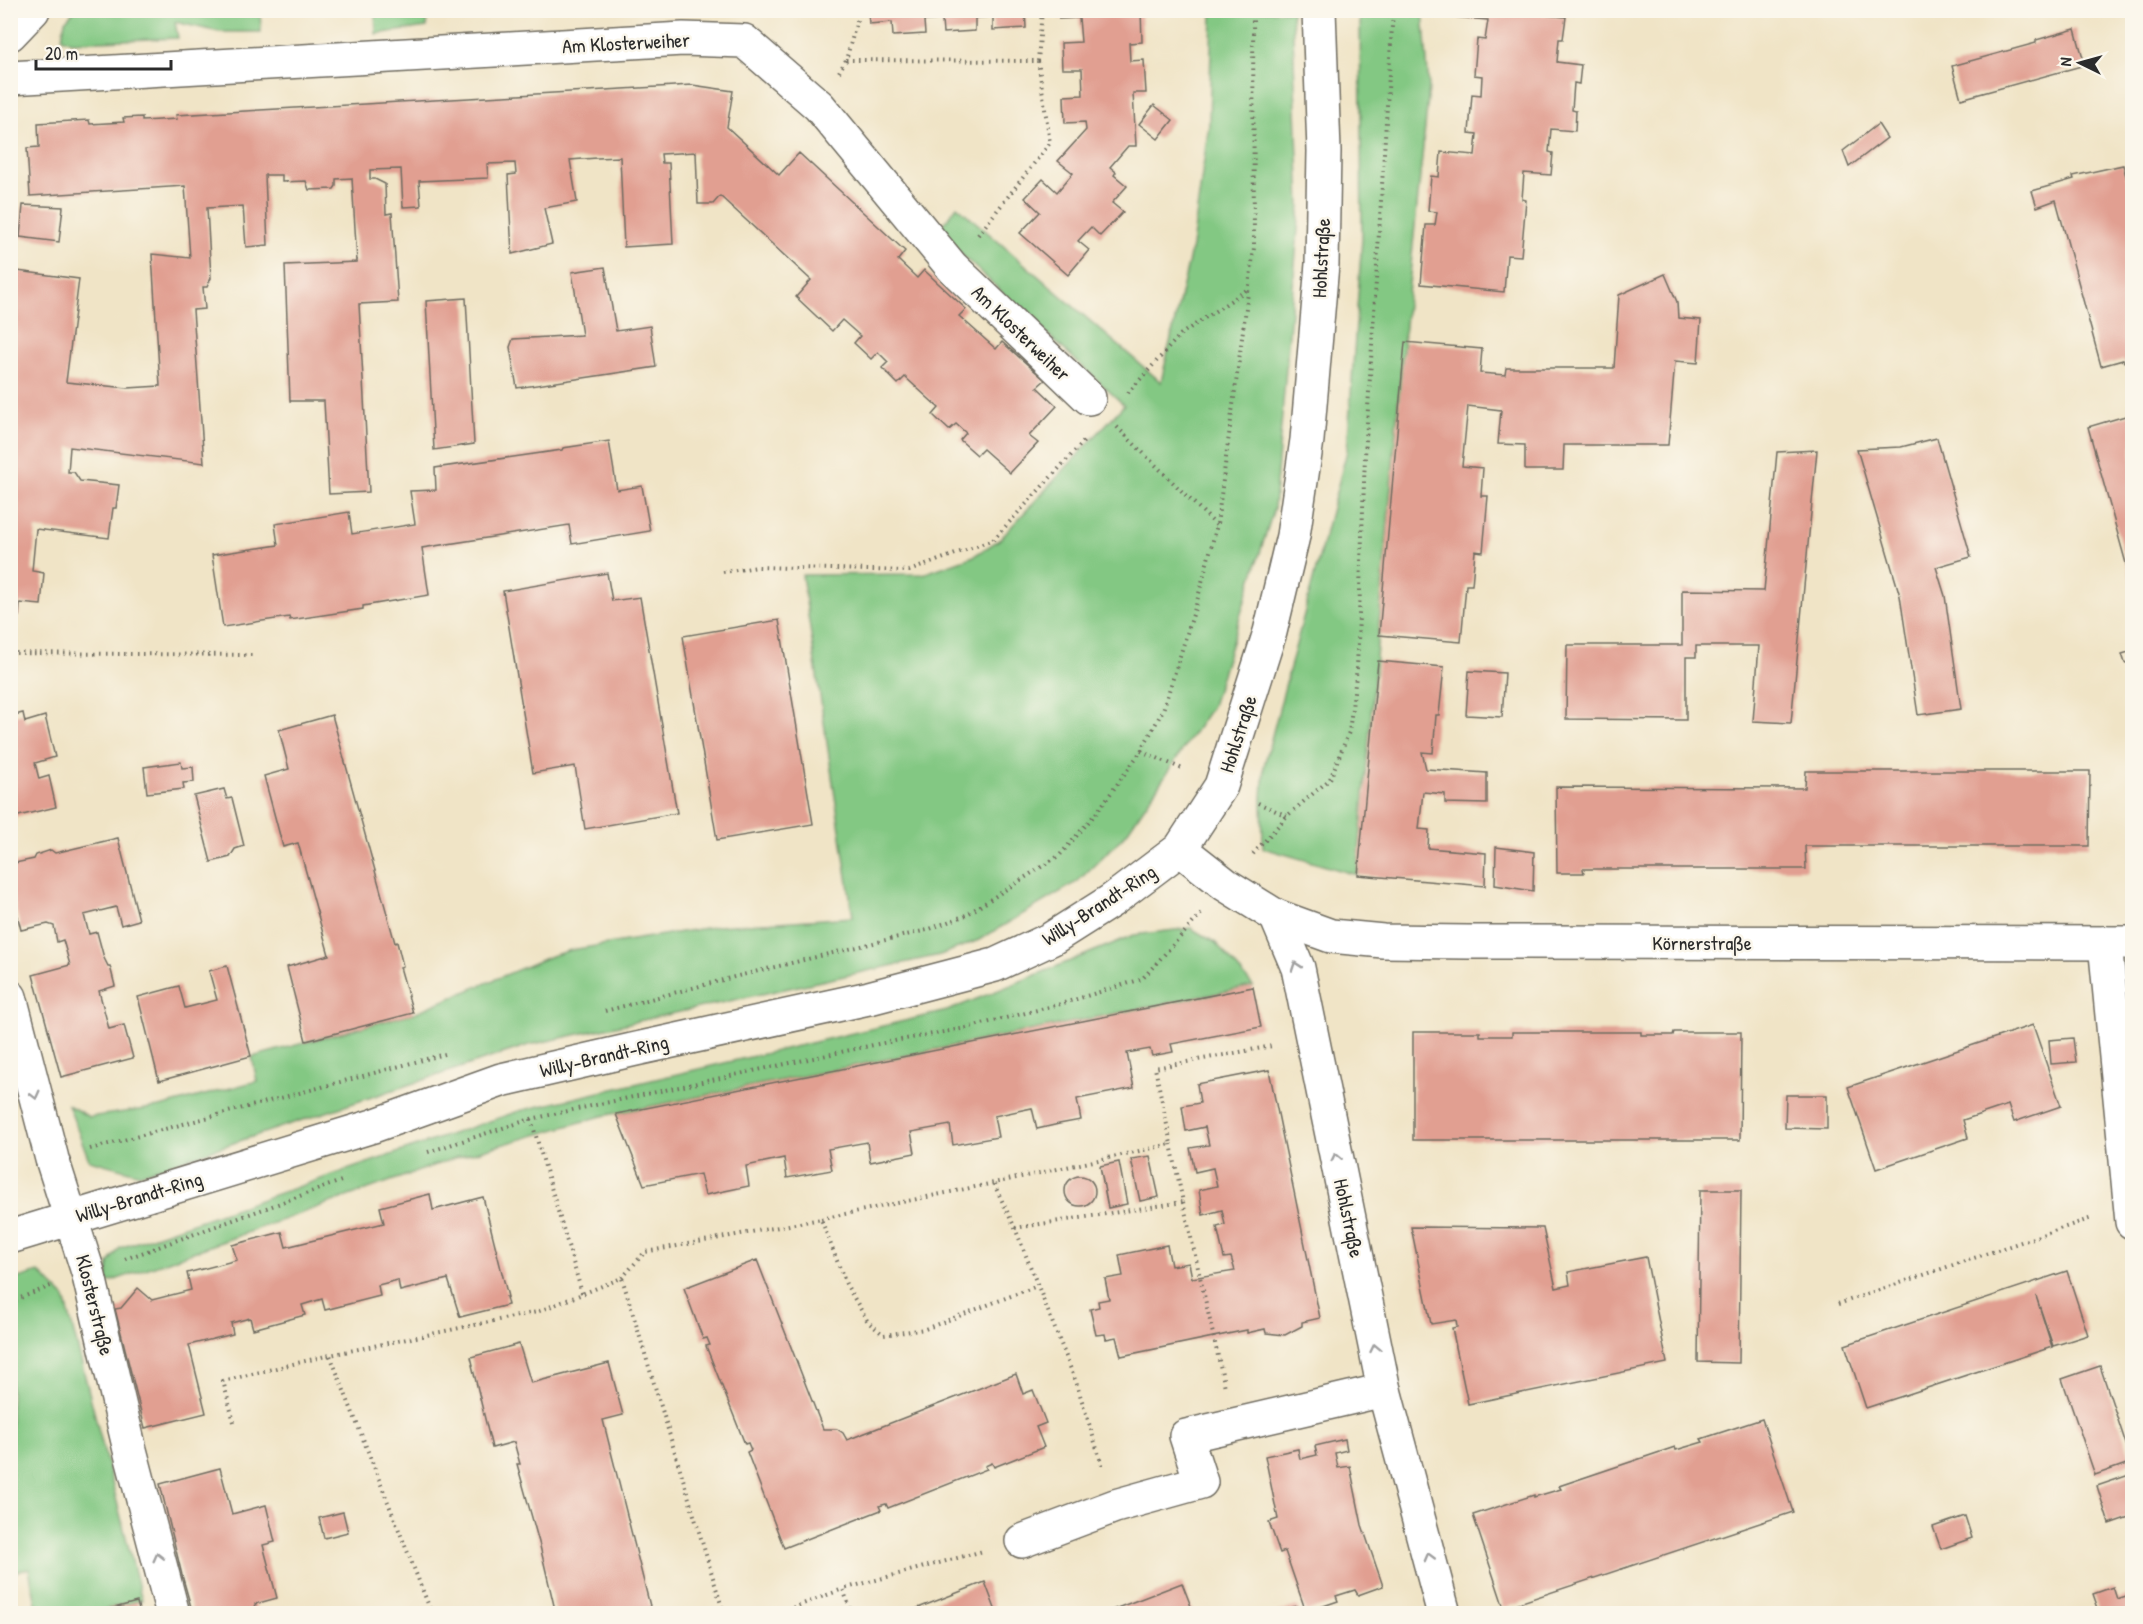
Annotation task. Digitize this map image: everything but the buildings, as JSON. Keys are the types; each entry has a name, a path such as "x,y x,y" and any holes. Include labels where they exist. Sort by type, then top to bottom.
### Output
{"street":[{"path":"10,34 33,10"},
{"name":"Hohlstraße","path":"1180,849 1221,786 1270,632 1293,536 1307,440 1322,264 1324,151 1319,10"},
{"name":"Am Klosterweiher","path":"10,78 683,39 744,41 819,106 952,267 1089,399"},
{"path":"1180,849 1226,885 1276,916"},
{"name":"Willy-Brandt-Ring","path":"10,1237 373,1126 501,1080 636,1048 869,998 995,964 1051,939 1111,901 1180,849"},
{"name":"Hohlstraße","path":"1276,916 1298,968 1384,1390 1444,1614"},
{"name":"Körnerstraße","path":"1276,916 1331,936 1383,941 2119,943"},
{"path":"2119,943 2131,1214"},
{"name":"Klosterstraße","path":"10,997 52,1159 88,1272 172,1614"},
{"path":"1022,1541 1114,1506 1201,1482 1186,1436 1384,1390"}],"path":[{"path":"860,10 846,60 1038,61"},
{"path":"994,215 1050,142 1038,61 1042,10"},
{"path":"601,1013 738,976 927,930 966,915 1060,855 1098,811 1141,751 1163,710 1196,605 1217,525 1254,248 1253,10"},
{"path":"422,1154 531,1119 878,1044 966,1028 1057,1005 1142,979 1287,816 1330,779 1349,732 1357,668 1365,456 1393,10"},
{"path":"1121,400 1181,334 1248,290"},
{"path":"1115,425 1217,525"},
{"path":"723,572 758,567 909,571 993,540 1090,435"},
{"path":"10,653 253,655"},
{"path":"1234,1425 1155,1068 1312,1038"},
{"path":"52,1159 452,1052"},
{"path":"531,1119 582,1293"},
{"path":"234,1422 223,1381 330,1355 537,1312 622,1278 645,1252 994,1184 1171,1144"},
{"path":"10,1302 345,1180"},
{"path":"994,1184 1015,1228 1076,1382 1114,1506"},
{"path":"1015,1228 1183,1202"},
{"path":"1838,1304 2131,1214"},
{"path":"821,1219 846,1284 868,1322 884,1335 925,1329 1037,1286"},
{"path":"622,1278 724,1614"},
{"path":"330,1355 432,1614"},
{"path":"779,1613 843,1589 1022,1541"},
{"path":"843,1589 852,1614"}],"green space":[{"path":"74,11 260,11 261,32 219,32 175,22 178,38 71,42 62,38 65,21"},
{"path":"375,11 426,11 427,27 376,34"},
{"path":"1212,11 1292,11 1300,206 1274,508 1212,706 1126,834 1077,882 979,940 940,955 529,1045 140,1174 89,1160 68,1105 89,1117 160,1107 257,1081 252,1057 414,1013 551,956 571,950 718,926 853,917 802,575 923,574 974,556 999,540 1124,405 937,232 957,206 1161,382 1192,246 1209,124"},
{"path":"1360,11 1423,11 1429,88 1406,314 1357,875 1263,848 1262,798 1264,766 1347,451 1362,238"},
{"path":"1191,928 1216,943 1253,986 602,1116 455,1158 107,1283 109,1263 120,1248 519,1111 947,1011 1134,935"},
{"path":"39,1272 65,1298 142,1600 91,1613 38,1613 29,1569 11,1572 11,1280"}]}
